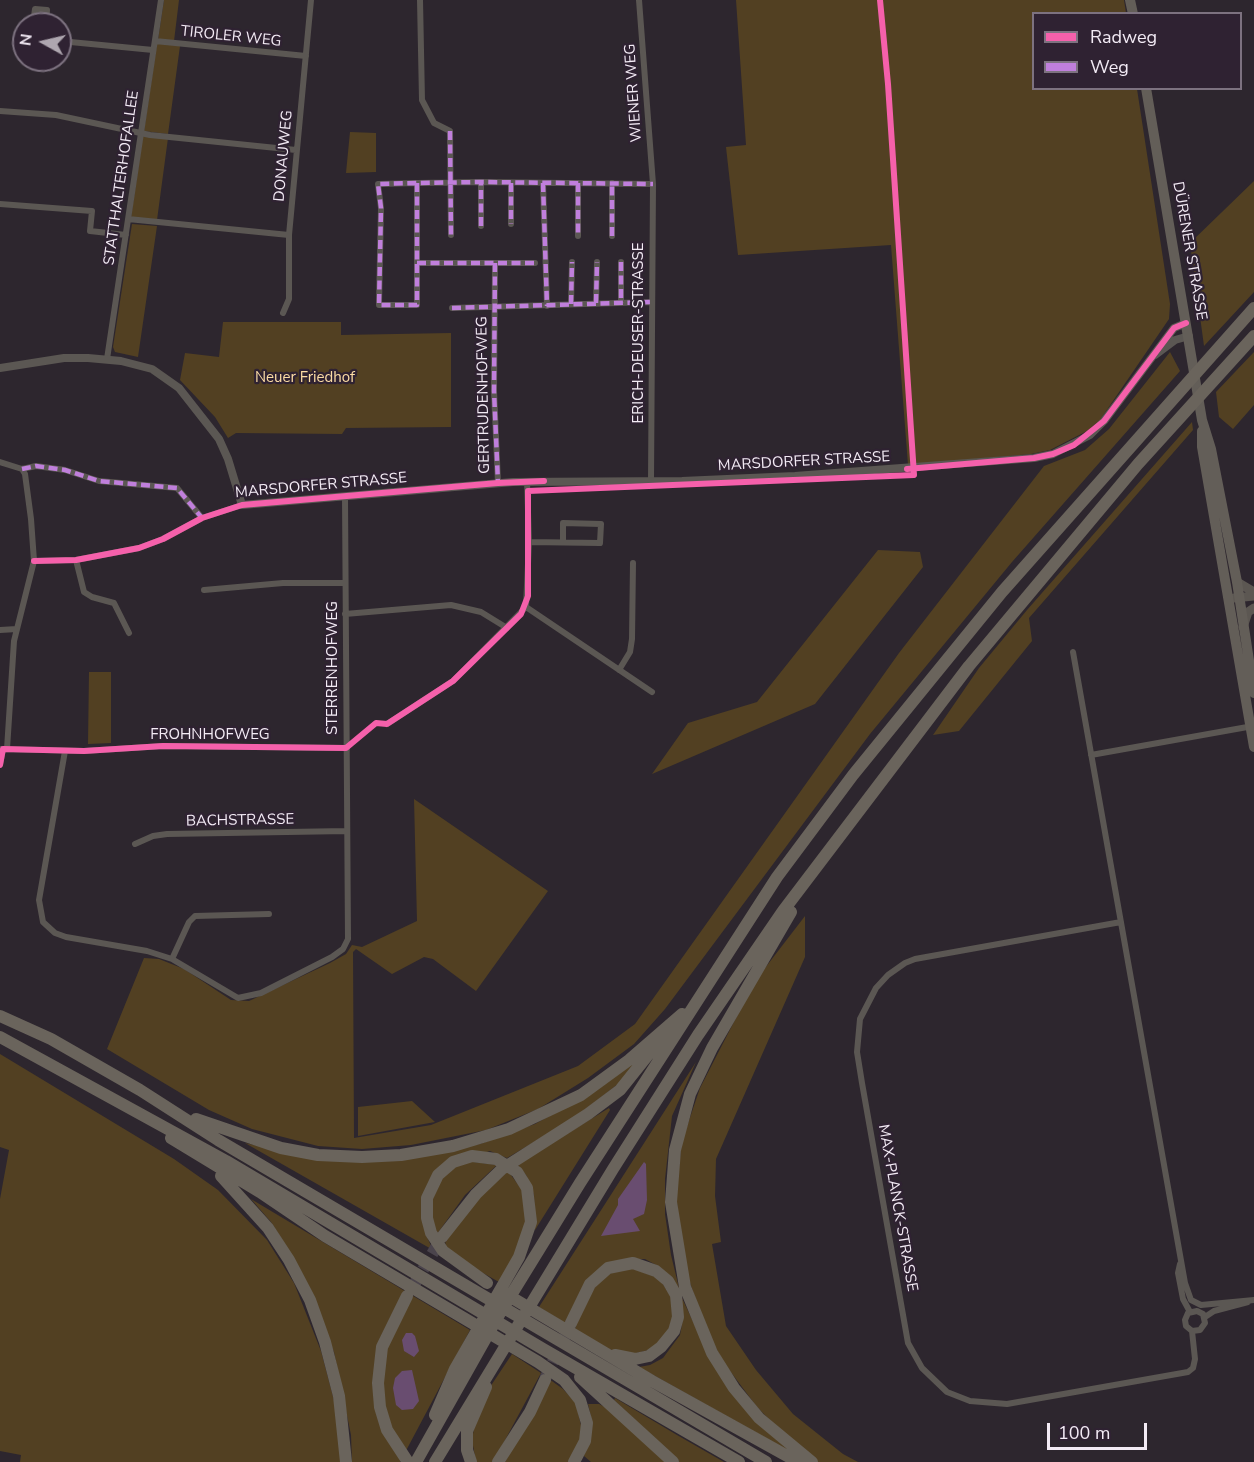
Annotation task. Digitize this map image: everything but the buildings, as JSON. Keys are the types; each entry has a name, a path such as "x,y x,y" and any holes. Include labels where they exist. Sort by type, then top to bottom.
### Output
{"highway":[{"path":"413,1461 512,1293 777,877 853,775 1015,576 1254,308"},
{"path":"435,1462 507,1341 698,1035 817,867 969,666 1138,464 1254,336"},
{"path":"812,1462 759,1418 734,1388 712,1353 692,1308 683,1277 674,1232 671,1187 680,1126 697,1078 817,867"},
{"path":"181,1114 281,1148 318,1155 362,1157 427,1152 509,1129 552,1110 608,1077 696,1001"},
{"path":"0,1016 51,1039 181,1114 218,1140 403,1246 766,1462"},
{"path":"442,1237 463,1208 502,1169 588,1114 620,1090 672,1024"},
{"path":"0,1037 131,1111 226,1161 528,1341 739,1462"},
{"path":"131,1111 210,1164 522,1352 564,1380 583,1405 587,1423 586,1438 574,1462"},
{"path":"413,1461 455,1370 527,1240 532,1210 527,1188 516,1171 496,1159 472,1156 447,1166 431,1186 426,1204 428,1224 436,1243 452,1258 490,1284 543,1316 753,1438 798,1462"},
{"path":"210,1164 242,1196 268,1228 289,1260 309,1300 326,1342 339,1396 346,1462"},
{"path":"403,1246 452,1264 490,1284"},
{"path":"571,1323 590,1284 608,1268 620,1264 639,1264 661,1274 672,1287 678,1306 677,1324 668,1340 656,1352 642,1358 622,1357 603,1351"},
{"path":"407,1296 387,1335 378,1366 378,1397 387,1430 413,1461"},
{"path":"471,1462 466,1443 469,1425 507,1341"},
{"path":"543,1349 594,1387 673,1462"},
{"path":"498,1462 530,1412 545,1380"},
{"path":"635,1385 753,1438"}],"main road":[{"name":"DÜRENER STRASSE","path":"1146,90 1202,420 1211,449 1237,582 1234,603 1243,629 1254,693"},
{"name":"DÜRENER STRASSE","path":"1202,420 1202,447 1234,603 1254,747"},
{"path":"1237,582 1254,594"},
{"path":"1234,603 1254,594"},
{"path":"1234,603 1254,603"},
{"path":"1243,629 1248,612 1254,608"}],"street":[{"name":"STATTHALTERHOFALLEE","path":"107,359 160,0"},
{"name":"DONAUWEG","path":"283,313 289,299 289,235 311,0"},
{"path":"420,0 422,100 434,123 450,131 451,235"},
{"name":"WIENER WEG","path":"639,0 653,184"},
{"path":"35,12 35,9 47,10 47,12"},
{"name":"TIROLER WEG","path":"155,41 306,56"},
{"path":"72,42 153,50"},
{"path":"0,111 56,115 141,133 296,150"},
{"path":"417,183 417,305 379,305 381,208 378,183 482,182 653,184"},
{"path":"482,182 482,226"},
{"path":"511,183 511,224"},
{"path":"543,183 547,306"},
{"path":"578,183 578,236"},
{"path":"612,183 612,236"},
{"name":"ERICH-DEUSER-STRASSE","path":"651,481 653,184"},
{"path":"0,204 92,211 90,231 126,235"},
{"path":"128,219 289,235"},
{"path":"571,304 572,262"},
{"path":"596,303 597,262"},
{"path":"621,262 621,303"},
{"path":"417,263 535,263"},
{"name":"GERTRUDENHOFWEG","path":"495,263 498,483"},
{"name":"GERTRUDENHOFWEG","path":"452,308 651,302"},
{"name":"MARSDORFER STRASSE","path":"34,561 76,560 139,548 163,539 202,518 242,505 527,481 651,481 664,478 682,480 866,472 1034,458 1053,454 1074,445 1104,421 1174,328 1186,323"},
{"name":"MARSDORFER STRASSE","path":"1153,357 1175,340 1188,336"},
{"path":"0,368 64,358 107,359 152,369 171,381 185,395 224,449 242,505"},
{"path":"0,462 22,469 36,466 65,470 99,481 177,488 202,518"},
{"path":"0,765 16,628 34,561 31,519 22,469"},
{"path":"387,724 453,681 526,607 529,542 527,481"},
{"name":"STERRENHOFWEG","path":"172,960 203,976 228,994 243,998 261,993 332,957 346,945 348,939 345,498"},
{"path":"529,542 600,543 601,524 563,523 563,542"},
{"path":"76,560 84,592 92,597 114,603 129,633"},
{"path":"619,670 630,652 632,639 633,563"},
{"path":"204,590 283,583 345,583"},
{"path":"345,614 451,605 481,612 507,628"},
{"path":"526,607 652,692"},
{"path":"0,630 16,628"},
{"name":"MAX-PLANCK-STRASSE","path":"1073,652 1180,1262 1189,1295 1196,1303 1208,1305 1254,1300"},
{"path":"1091,755 1252,726"},
{"name":"FROHNHOFWEG","path":"3,749 65,751 163,746 346,747"},
{"path":"65,751 39,900 43,922 55,933 66,937 147,951 172,960 189,922 195,916 270,914"},
{"name":"BACHSTRASSE","path":"135,844 153,836 167,834 347,831"},
{"name":"MAX-PLANCK-STRASSE","path":"1121,922 915,958 888,975 876,988 860,1019 857,1052 908,1343 922,1368 947,1392 970,1401 1007,1404 1188,1372 1194,1363 1192,1331 1185,1322 1191,1312 1183,1299 1178,1273 1180,1262"},
{"name":"MAX-PLANCK-STRASSE","path":"1192,1331 1203,1327 1204,1317 1214,1311 1254,1300"},
{"path":"1191,1312 1198,1311 1204,1317"}],"green space":[{"path":"164,0 179,0 174,41 158,40"},
{"path":"736,0 1124,0 1126,12 1032,12 1032,90 1137,90 1170,304 1169,319 1100,420 1087,431 1050,450 1031,454 908,465 891,245 738,255 726,147 746,145"},
{"path":"157,43 180,46 168,134 144,131"},
{"path":"350,132 376,133 376,172 346,173"},
{"path":"143,135 168,138 157,220 131,217"},
{"path":"1254,181 1254,292 1204,346 1190,243"},
{"path":"132,224 157,226 138,357 115,352 113,347"},
{"name":"Neuer Friedhof","path":"223,322 341,322 341,335 451,333 451,427 346,428 342,434 236,433 228,438 215,417 180,380 185,353 219,357"},
{"path":"1170,352 1180,371 1012,562 870,734 665,1009 634,1044 588,1078 538,1109 486,1130 411,1145 362,1149 318,1146 252,1129 209,1110 107,1049 144,958 159,959 184,969 231,1000 249,1001 330,963 346,954 352,945 362,947 417,921 414,799 548,891 476,991 433,959 424,957 392,974 356,949 353,952 354,1138 431,1125 578,1066 635,1024 899,653 1044,466 1085,450 1109,429"},
{"path":"1254,352 1254,405 1233,429 1219,417 1216,392"},
{"path":"1192,422 1193,430 1029,618 1032,641 959,731 933,735 979,668"},
{"path":"878,550 920,552 923,567 815,704 652,774 688,723 757,702"},
{"path":"89,672 111,672 111,743 88,744"},
{"path":"805,916 805,957 716,1159 715,1196 721,1242 712,1244 726,1326 756,1370 793,1414 843,1454 858,1462 818,1462 801,1452 757,1407 724,1363 706,1330 683,1262 676,1193 682,1141 700,1088 755,981"},
{"path":"0,1054 174,1159 218,1190 267,1240 294,1283 321,1351 336,1408 341,1462 20,1462 21,1455 0,1451 0,1199 9,1150 0,1147"},
{"path":"635,1062 627,1077 573,1119 507,1158 490,1151 439,1167 426,1235 433,1250 245,1143 321,1159 480,1144 535,1124 598,1089"},
{"path":"696,1062 672,1116 665,1179 665,1214 671,1255 681,1296 706,1349 794,1454 639,1367 650,1365 663,1358 680,1335 683,1319 658,1266 645,1259 624,1259 603,1266 566,1324 539,1307"},
{"path":"412,1101 435,1122 358,1136 358,1107"},
{"path":"609,1108 610,1110 535,1230 534,1195 526,1175 517,1164"},
{"path":"466,1161 497,1165 465,1195 437,1234 432,1224 433,1190 450,1169"},
{"path":"508,1171 525,1194 527,1232 499,1282 467,1264 446,1247 445,1240 468,1208"},
{"path":"251,1199 470,1330 400,1462 352,1462 351,1435 334,1352 294,1259 271,1222"},
{"path":"629,1267 659,1278 672,1298 674,1311 667,1336 649,1350 628,1355 602,1347 572,1329 585,1301 603,1276"},
{"path":"512,1354 541,1373 492,1462 476,1462 472,1440 475,1422 492,1384"},
{"path":"549,1379 563,1389 576,1403 582,1430 579,1446 569,1462 505,1462"},
{"path":"615,1398 724,1462 679,1462 614,1400"},
{"path":"588,1404 599,1404 609,1409 668,1462 591,1462 584,1456 591,1417"}],"shaded area":[{"path":"644,1162 646,1164 647,1200 644,1214 633,1219 640,1231 601,1236 618,1205 618,1199"},
{"path":"406,1333 412,1333 415,1336 419,1351 414,1357 404,1351 402,1340"},
{"path":"412,1370 419,1401 413,1409 402,1410 396,1405 393,1388 395,1378 402,1371"}],"tunnel":[{"path":"414,1285 442,1237"},
{"path":"545,1379 571,1323"}],"marked path":[{"path":"450,131 451,235"},
{"path":"417,183 417,305 379,305 381,208 378,184 417,183 481,182 653,184"},
{"path":"481,182 481,226"},
{"path":"511,183 511,224"},
{"path":"543,183 547,306"},
{"path":"578,183 578,236"},
{"path":"612,183 612,236"},
{"path":"571,304 572,262"},
{"path":"596,303 597,262"},
{"path":"621,262 621,303"},
{"path":"417,263 535,263"},
{"path":"495,263 494,391 498,483"},
{"path":"452,308 651,302"},
{"path":"22,469 36,466 65,470 99,481 177,488 202,518"}],"cycle path":[{"path":"0,765 3,749 84,751 163,746 346,748 376,723 387,724 453,681 521,614 528,596 528,491 914,475 888,84 880,0"},
{"path":"907,469 1034,458 1053,454 1074,445 1104,421 1174,328 1186,323"},
{"path":"34,561 76,560 139,548 163,539 202,518 242,505 544,481"}]}
